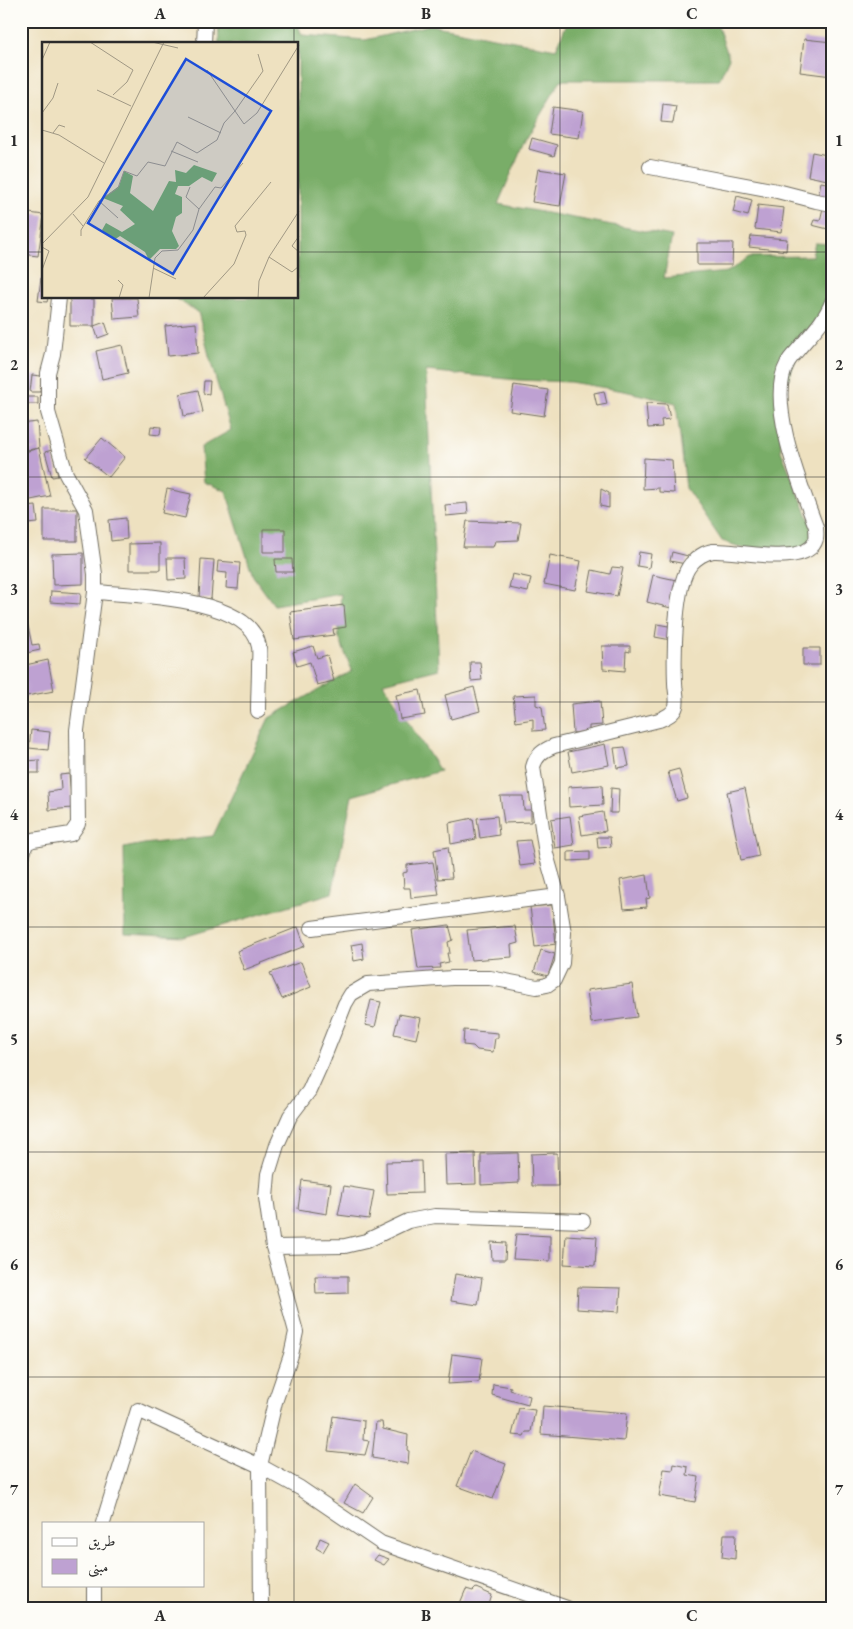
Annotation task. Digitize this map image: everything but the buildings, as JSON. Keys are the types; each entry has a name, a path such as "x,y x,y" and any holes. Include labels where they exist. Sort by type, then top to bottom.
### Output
{"street":[{"path":"204,42 205,21"},
{"path":"650,167 777,191 832,204"},
{"path":"21,861 26,843 33,840 71,834 78,824 77,730 95,592 95,574 86,510 66,474 48,412 48,373 53,354 59,299"},
{"path":"261,1608 260,1466 275,1402 291,1355 296,1332 273,1247 266,1198 268,1174 276,1145 290,1116 309,1091 350,994 368,984 452,978 490,978 538,987 547,985 554,980 562,963 564,933 558,896 546,854 533,767 535,759 554,746 660,720 668,717 673,712 677,701 675,674 679,594 687,568 696,558 712,551 750,555 796,554 803,553 812,548 817,538 816,527 793,464 780,406 780,386 787,364 827,313 832,302"},
{"path":"95,592 181,600 200,604 242,620 255,634 259,646 258,711"},
{"path":"312,928 558,896"},
{"path":"273,1247 345,1246 366,1241 408,1221 435,1216 583,1221"},
{"path":"103,1522 138,1410 260,1466 300,1488 381,1544 567,1608"},
{"path":"94,1586 94,1608"}],"green space":[{"path":"218,21 296,21 302,35 365,40 430,25 556,49 568,21 716,21 729,58 719,80 561,80 525,141 498,204 672,236 664,278 727,272 750,257 812,256 815,243 832,244 832,300 799,348 780,406 781,451 817,538 790,555 764,555 722,541 686,488 676,403 624,391 570,382 518,380 426,371 439,669 383,683 440,771 352,796 332,893 184,937 125,934 124,848 213,836 269,718 352,671 338,635 341,594 274,605 253,576 226,491 204,482 201,447 231,430 198,312 177,299 299,299 299,42 219,42"}]}
